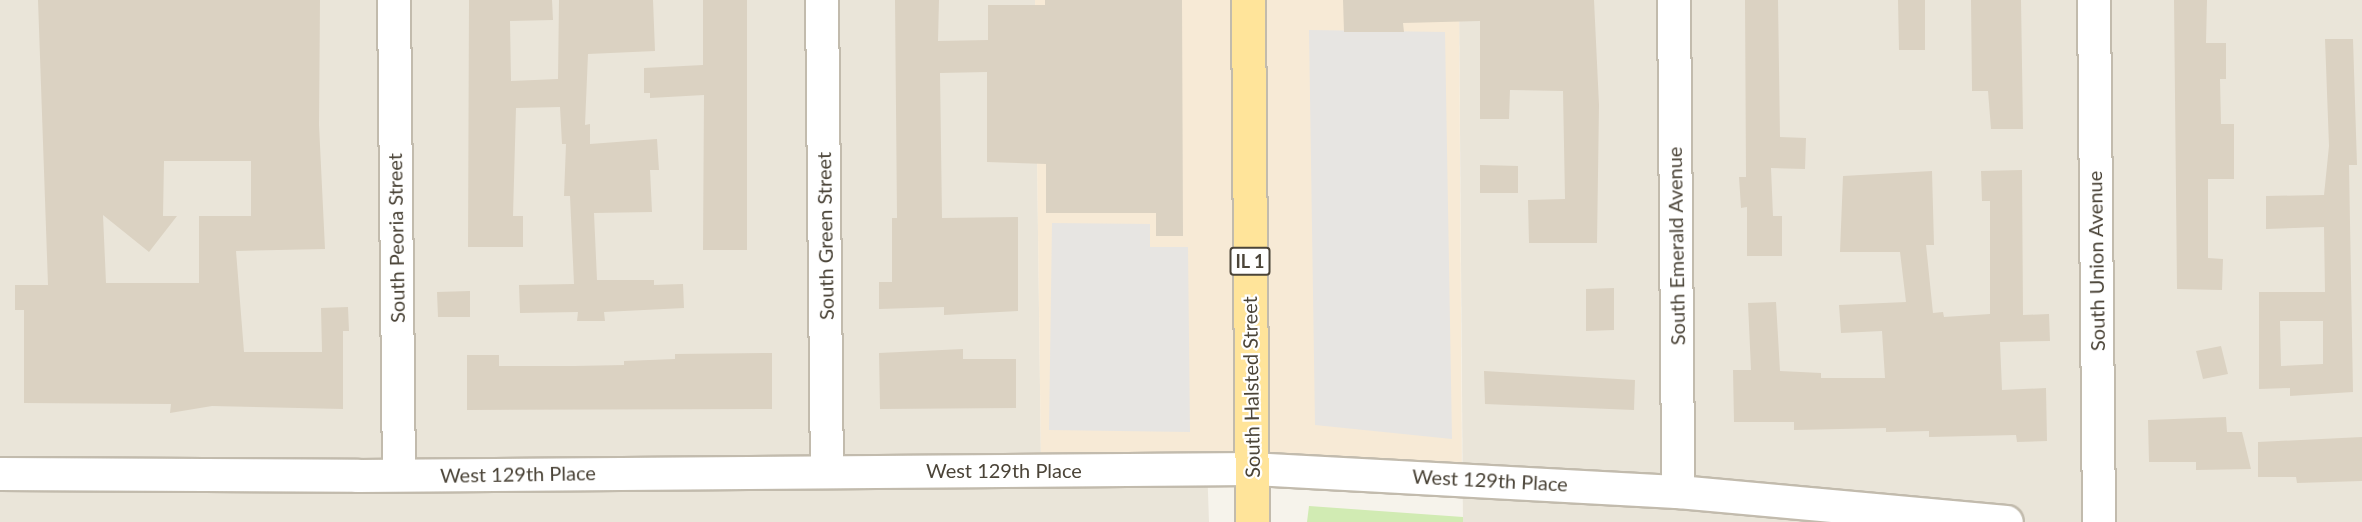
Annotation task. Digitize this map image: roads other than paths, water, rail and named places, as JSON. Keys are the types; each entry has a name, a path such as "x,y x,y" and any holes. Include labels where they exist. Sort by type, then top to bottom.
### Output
{"main road":[{"name":"South Halsted Street","path":"1248,0 1252,522"}],"street":[{"name":"South Peoria Street","path":"394,0 399,475"},
{"name":"South Green Street","path":"822,0 827,471"},
{"name":"South Emerald Avenue","path":"1674,0 1678,492"},
{"name":"South Union Avenue","path":"2094,0 2099,522"},
{"name":"West 129th Place","path":"0,474 399,475 1252,469 1678,492 2007,522"}]}
